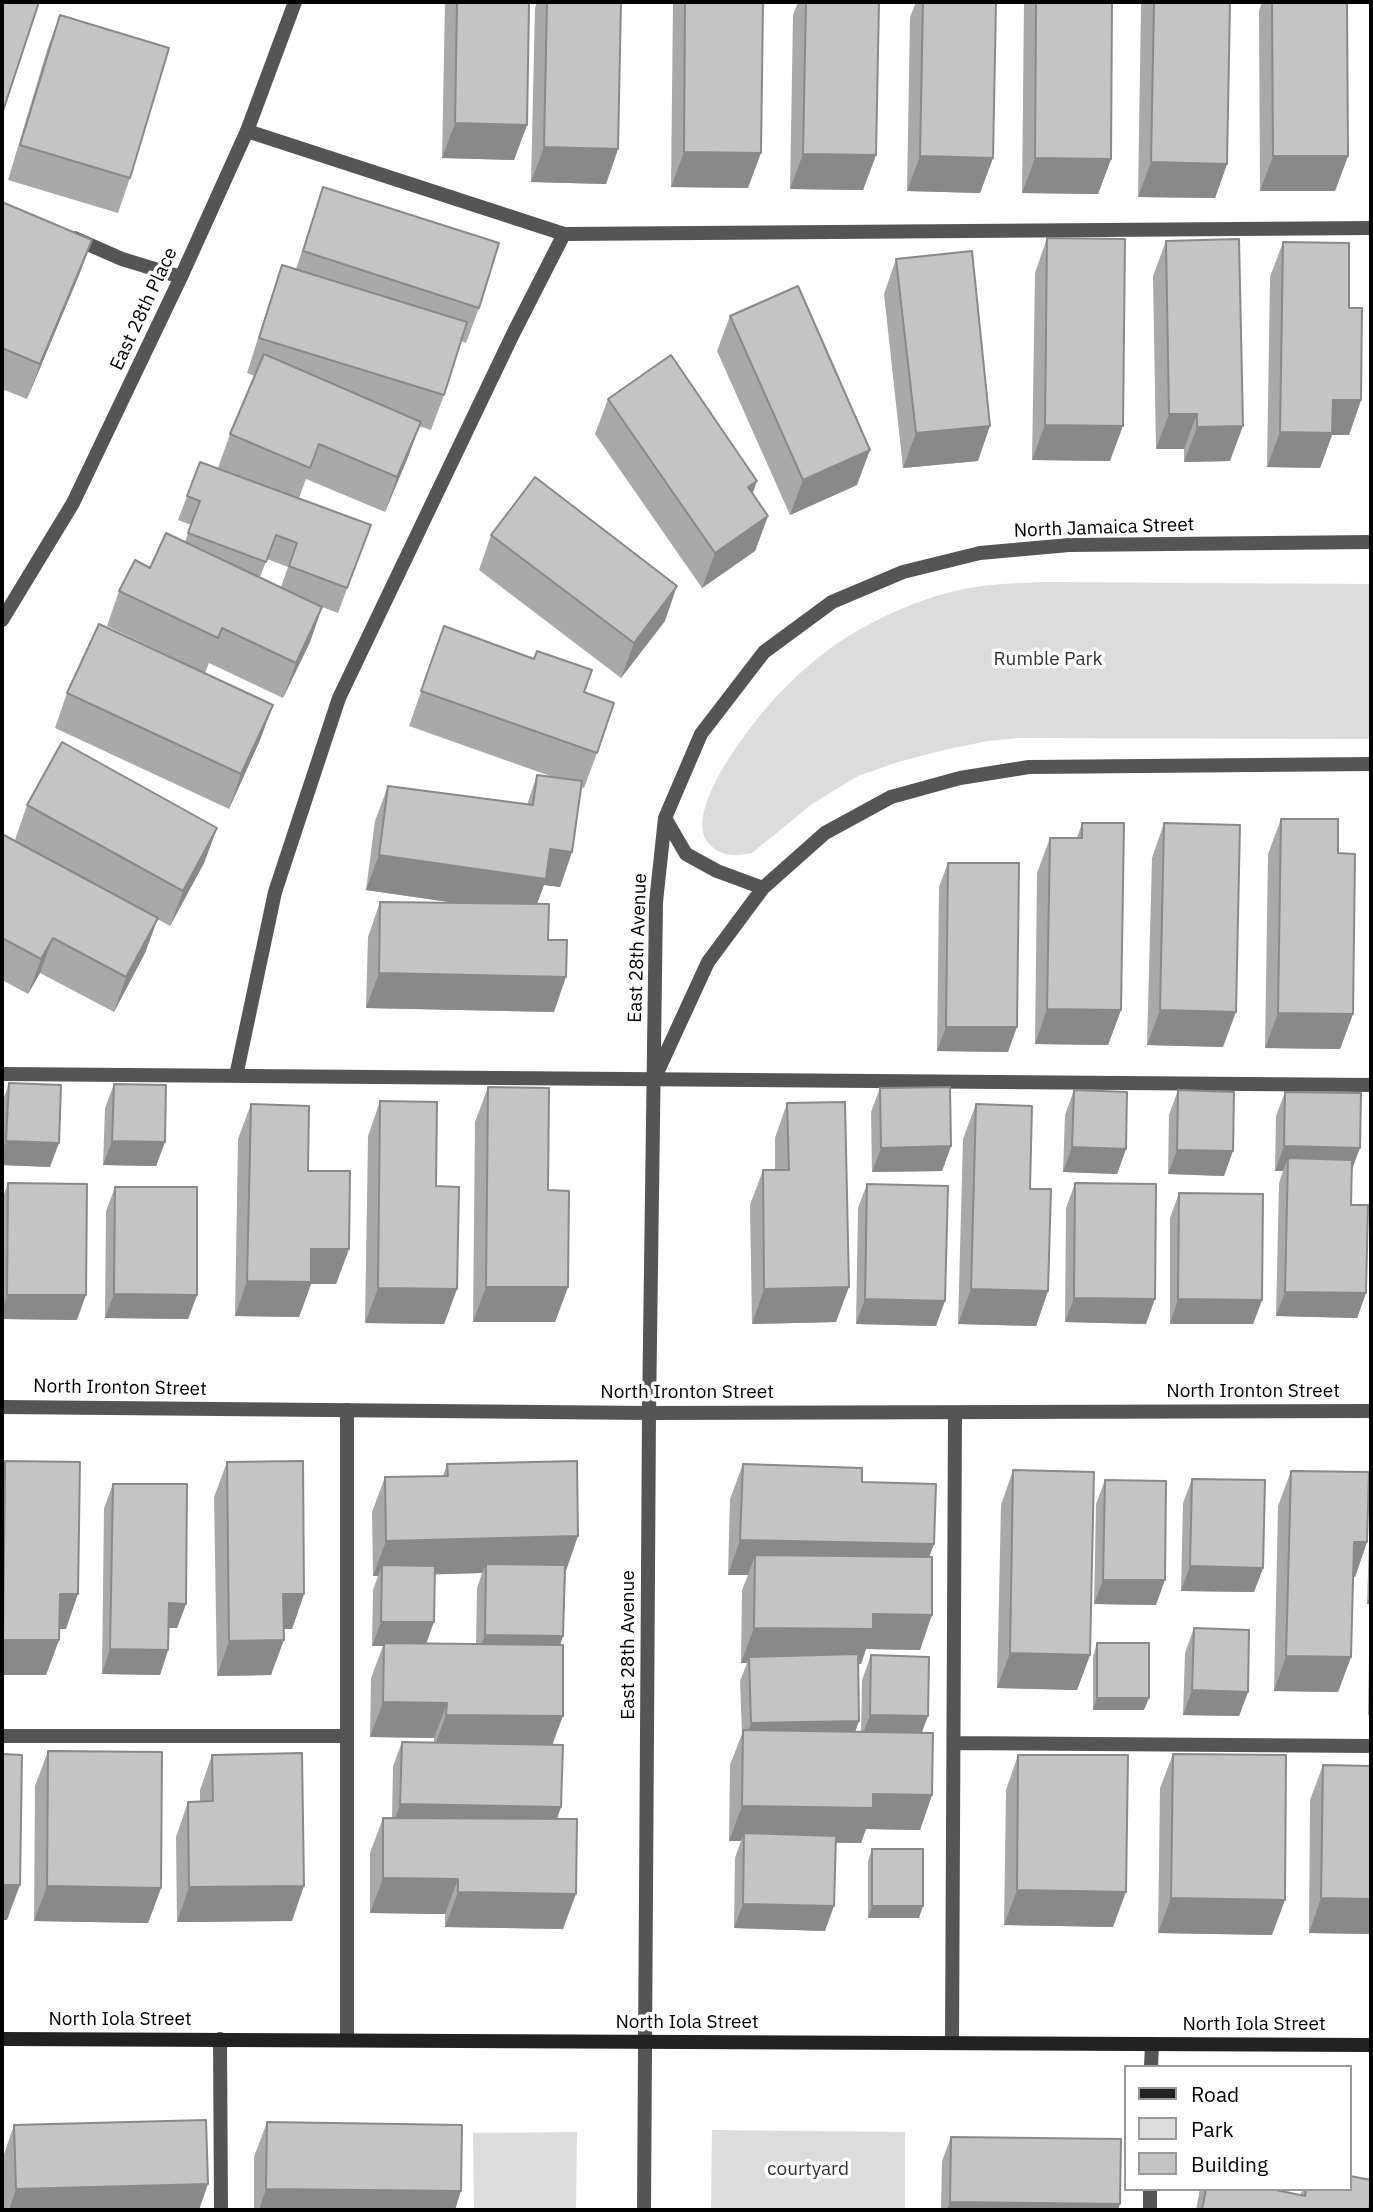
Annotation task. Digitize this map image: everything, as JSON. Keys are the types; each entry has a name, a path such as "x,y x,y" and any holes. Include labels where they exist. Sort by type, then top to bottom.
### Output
{"street":[{"name":"East 28th Place","path":"2,620 73,503 181,277 247,131 295,2"},
{"path":"247,131 564,234 1371,228"},
{"path":"62,233 122,259 181,277"},
{"path":"236,1076 275,892 339,698 564,234"},
{"name":"North Jamaica Street","path":"665,818 701,734 764,652 832,602 902,572 980,553 1069,545 1371,542"},
{"path":"665,818 686,854 717,871 764,888 825,833 891,797 960,778 1029,767 1371,764"},
{"name":"East 28th Avenue","path":"645,2210 649,1413 656,902 665,818"},
{"name":"East 28th Avenue","path":"654,1079 708,962 764,888"},
{"path":"2,1074 1371,1085"},
{"name":"North Ironton Street","path":"2,1407 649,1413 1371,1411"},
{"path":"347,1410 347,2040"},
{"path":"952,2043 956,1413"},
{"path":"2,1736 347,1737"},
{"path":"954,1743 1371,1746"},
{"name":"North Iola Street","path":"2,2039 1371,2045"},
{"path":"220,2039 221,2210"},
{"path":"1151,2065 1152,2044"},
{"path":"1150,2191 1150,2210"}],"green space":[{"name":"Rumble Park","path":"1046,582 1371,584 1371,739 1019,738 988,741 898,762 858,776 812,804 752,853 730,855 711,846 703,833 703,816 719,775 767,707 818,658 866,626 928,599 985,586"},
{"name":"courtyard","path":"712,2130 905,2132 905,2210 711,2210"},
{"path":"577,2132 576,2210 474,2210 473,2133"}],"building":[{"path":"2,2 39,2 2,114"},
{"path":"457,2 529,2 527,125 455,123"},
{"path":"547,2 621,2 618,149 544,147"},
{"path":"685,2 763,2 761,153 684,152"},
{"path":"806,2 879,2 876,155 803,154"},
{"path":"923,2 996,2 993,158 920,156"},
{"path":"1036,2 1112,2 1111,159 1035,158"},
{"path":"1154,2 1230,3 1227,164 1151,162"},
{"path":"1272,2 1347,2 1348,156 1273,156"},
{"path":"60,15 169,48 130,178 20,145"},
{"path":"323,187 499,243 479,308 303,251"},
{"path":"2,202 92,240 40,364 2,348"},
{"path":"1047,238 1125,239 1123,426 1045,425"},
{"path":"1239,239 1243,426 1197,427 1197,414 1169,414 1166,241"},
{"path":"1283,242 1349,243 1349,308 1362,308 1361,400 1333,400 1332,433 1280,432"},
{"path":"972,251 990,426 916,433 896,259"},
{"path":"282,265 467,322 444,395 259,338"},
{"path":"798,286 870,450 803,480 730,316"},
{"path":"264,354 421,422 397,477 319,444 310,468 230,434"},
{"path":"671,355 757,481 748,487 768,516 715,553 608,399"},
{"path":"200,462 371,525 347,588 289,566 297,543 276,535 266,562 188,533 200,501 187,496"},
{"path":"535,477 677,586 634,643 491,535"},
{"path":"166,533 322,607 296,663 222,628 218,638 119,591 135,560 150,568"},
{"path":"99,624 273,705 241,774 67,693"},
{"path":"444,626 534,659 537,651 592,670 584,692 614,703 597,753 421,691"},
{"path":"62,742 217,828 183,891 27,805"},
{"path":"537,775 582,781 572,852 550,849 546,879 379,855 388,786 533,805"},
{"path":"1281,819 1338,819 1338,853 1355,854 1353,1014 1278,1013"},
{"path":"1082,823 1124,823 1121,1010 1047,1009 1050,838 1082,838"},
{"path":"1164,823 1240,825 1236,1012 1160,1010"},
{"path":"2,834 158,918 126,977 53,938 41,959 2,938"},
{"path":"948,863 1019,863 1017,1027 946,1027"},
{"path":"380,902 549,904 548,940 567,940 566,977 379,973"},
{"path":"9,1083 61,1085 59,1143 6,1141"},
{"path":"114,1084 166,1085 165,1142 112,1141"},
{"path":"488,1087 549,1088 548,1190 569,1191 568,1287 486,1287"},
{"path":"950,1087 951,1146 881,1148 880,1088"},
{"path":"1074,1090 1127,1092 1126,1149 1072,1147"},
{"path":"1178,1090 1234,1092 1233,1151 1177,1150"},
{"path":"1285,1092 1361,1093 1360,1148 1284,1146"},
{"path":"380,1101 437,1102 436,1186 459,1187 457,1289 378,1288"},
{"path":"845,1102 849,1287 764,1289 763,1170 789,1170 787,1103"},
{"path":"251,1104 309,1106 308,1171 350,1171 349,1249 311,1249 311,1282 247,1281"},
{"path":"976,1104 1032,1106 1030,1189 1051,1189 1048,1291 971,1289"},
{"path":"1288,1158 1352,1160 1351,1205 1368,1205 1366,1293 1285,1292"},
{"path":"8,1183 87,1184 86,1295 7,1295"},
{"path":"1075,1183 1156,1184 1155,1299 1074,1298"},
{"path":"867,1184 948,1186 945,1301 865,1299"},
{"path":"115,1187 197,1187 197,1295 114,1294"},
{"path":"1179,1193 1263,1194 1262,1300 1178,1299"},
{"path":"5,1461 80,1462 78,1594 60,1594 59,1640 3,1640"},
{"path":"303,1461 304,1594 283,1594 284,1640 229,1641 227,1462"},
{"path":"577,1461 578,1536 386,1541 385,1477 448,1476 447,1464"},
{"path":"743,1464 862,1468 862,1482 936,1484 934,1544 740,1540"},
{"path":"1013,1470 1094,1472 1090,1655 1010,1653"},
{"path":"1291,1471 1369,1472 1367,1542 1354,1542 1351,1657 1286,1656"},
{"path":"1192,1479 1265,1480 1263,1568 1190,1566"},
{"path":"1105,1480 1166,1481 1165,1580 1103,1580"},
{"path":"113,1484 187,1484 186,1604 169,1603 168,1650 110,1649"},
{"path":"755,1555 932,1557 932,1615 873,1614 873,1629 754,1628"},
{"path":"486,1564 565,1565 563,1636 485,1635"},
{"path":"382,1565 435,1566 434,1622 381,1622"},
{"path":"1194,1628 1249,1630 1248,1692 1192,1690"},
{"path":"384,1643 563,1645 563,1716 446,1715 447,1703 383,1702"},
{"path":"1097,1643 1149,1643 1149,1698 1097,1698"},
{"path":"858,1654 859,1721 751,1723 749,1657"},
{"path":"871,1655 929,1657 928,1716 870,1715"},
{"path":"743,1730 933,1733 932,1795 873,1794 873,1808 742,1806"},
{"path":"402,1742 563,1745 561,1807 400,1804"},
{"path":"48,1751 162,1752 161,1888 47,1886"},
{"path":"302,1753 304,1886 189,1887 188,1802 213,1801 212,1755"},
{"path":"2,1754 22,1755 20,1885 2,1885"},
{"path":"1173,1754 1286,1755 1285,1900 1171,1898"},
{"path":"1018,1755 1128,1755 1126,1892 1017,1890"},
{"path":"1323,1765 1371,1766 1371,1899 1321,1898"},
{"path":"383,1818 577,1819 576,1894 458,1892 458,1879 383,1878"},
{"path":"744,1833 836,1836 834,1906 743,1904"},
{"path":"872,1849 923,1849 923,1906 872,1906"},
{"path":"206,2120 208,2184 16,2189 14,2125"},
{"path":"267,2122 462,2125 461,2191 266,2189"},
{"path":"951,2137 1121,2139 1120,2204 950,2202"},
{"path":"1352,2176 1371,2180 1369,2210 1202,2210 1206,2191 1281,2191 1305,2196 1306,2191 1352,2191"}]}
